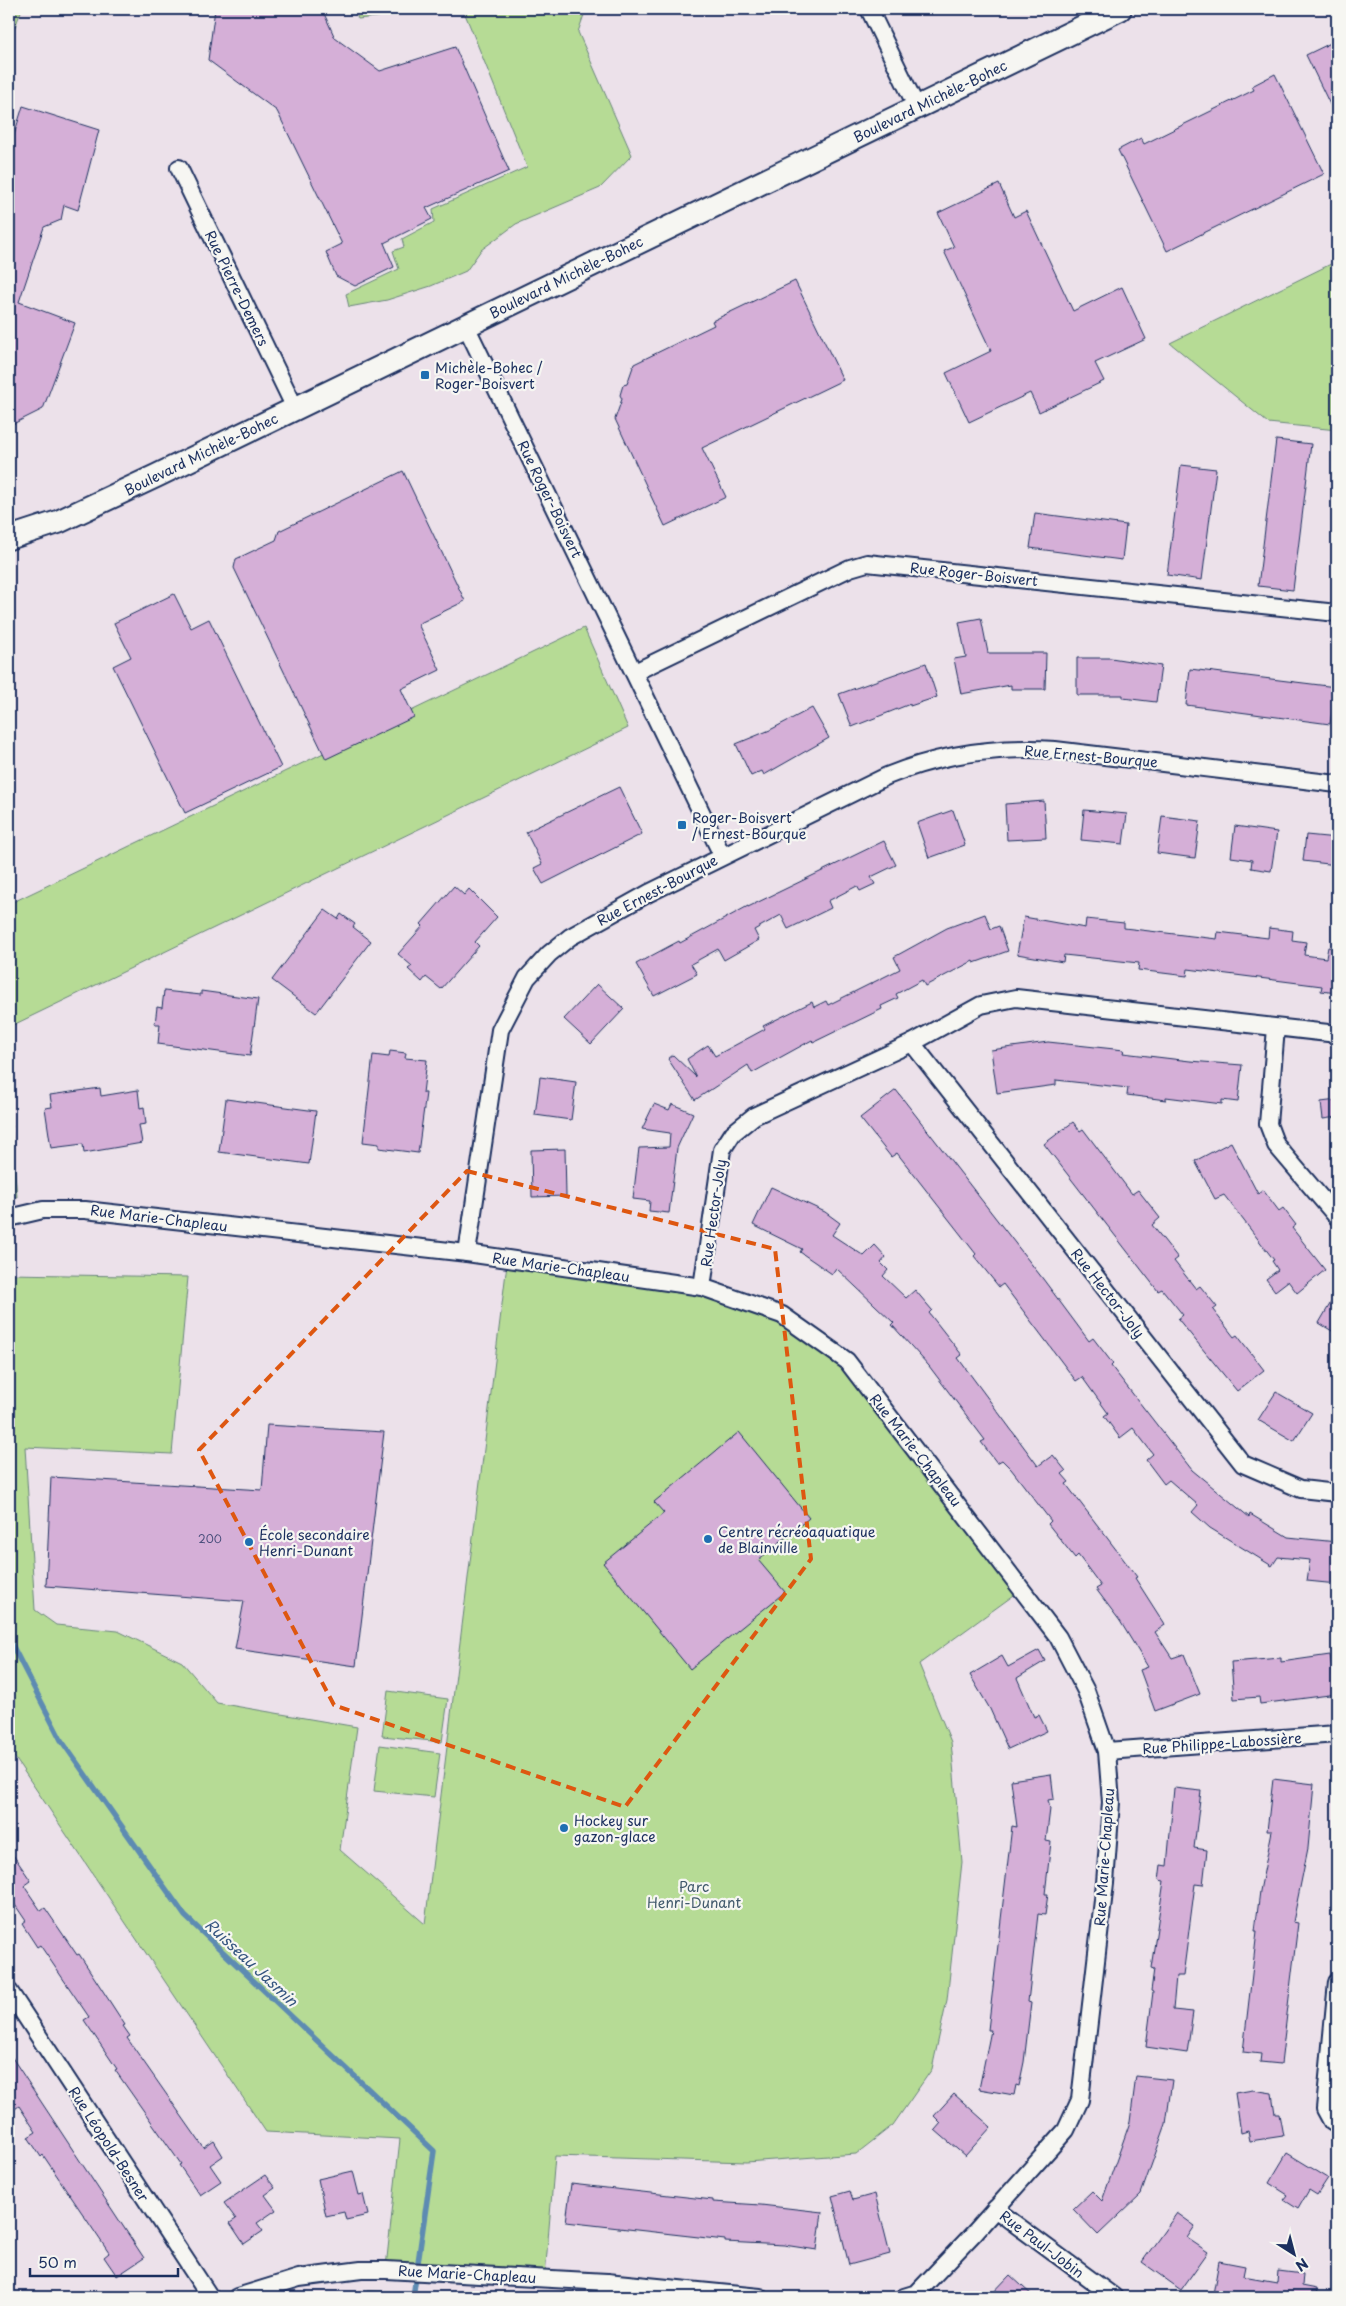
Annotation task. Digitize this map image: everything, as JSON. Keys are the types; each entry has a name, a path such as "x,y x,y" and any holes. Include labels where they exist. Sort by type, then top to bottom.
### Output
{"street":[{"path":"869,9 917,108"},
{"name":"Boulevard Michèle-Bohec","path":"9,538 41,529 77,514 1120,9"},
{"name":"Rue Pierre-Demers","path":"179,168 295,408"},
{"name":"Rue Roger-Boisvert","path":"466,326 722,855"},
{"name":"Rue Roger-Boisvert","path":"634,672 850,568 867,563 1337,613"},
{"name":"Rue Ernest-Bourque","path":"466,1253 500,1030 527,978 549,954 570,937 649,893 722,855 907,768 928,761 968,753 1011,749 1055,750 1337,784"},
{"name":"Rue Hector-Joly","path":"702,1288 722,1150 733,1132 754,1116 912,1043 981,1005 1016,998 1337,1034"},
{"path":"1276,1028 1268,1124 1276,1145 1337,1217"},
{"name":"Rue Hector-Joly","path":"912,1043 1243,1464 1301,1489 1337,1494"},
{"name":"Rue Marie-Chapleau","path":"9,1218 43,1210 85,1210 466,1253 702,1288 782,1315 847,1361 1058,1637 1086,1691 1107,1751 1111,1802 1105,1883 1080,2100 1066,2130 917,2293 904,2297"},
{"name":"Rue Philippe-Labossière","path":"1107,1751 1337,1734"},
{"path":"1337,1982 1325,2109 1332,2122 1337,2125"},
{"name":"Rue Léopold-Besner","path":"9,1991 210,2297"},
{"name":"Rue Paul-Jobin","path":"995,2209 1114,2297"},
{"name":"Rue Marie-Chapleau","path":"237,2297 299,2278 361,2270 417,2270 606,2290 760,2297"}],"highlighted area":[{"path":"467,1171 775,1249 811,1559 625,1807 334,1705 199,1450"}],"green space":[{"path":"9,9 22,9 9,42"},
{"path":"354,9 448,9 358,19"},
{"path":"463,9 586,9 578,32 632,155 600,188 516,224 481,250 466,271 431,286 387,300 349,307 346,294 399,269 393,251 404,247 402,239 434,222 433,209 527,167"},
{"path":"1337,261 1337,430 1268,423 1170,343"},
{"path":"584,628 628,728 9,1027 9,904"},
{"path":"9,1101 17,1197 9,1195"},
{"name":"Parc Henri-Dunant","path":"507,1264 702,1290 777,1317 842,1356 1021,1590 919,1664 951,1742 962,1862 947,2000 932,2069 893,2125 856,2154 746,2162 555,2156 545,2276 386,2267 400,2139 266,2132 9,1749 9,1274 188,1277 172,1454 25,1447 35,1610 56,1625 118,1631 182,1662 217,1703 357,1727 340,1850 425,1924"},
{"path":"388,1691 448,1699 442,1742 382,1736"},
{"path":"380,1745 440,1753 434,1797 374,1791"},
{"path":"368,2291 465,2295 465,2297 367,2297"}],"building":[{"path":"215,9 322,9 335,38 380,71 455,47 509,171 426,208 432,219 384,243 394,267 355,286 336,276 326,252 342,244 277,111 208,60"},
{"path":"1337,40 1337,119 1306,55"},
{"path":"1275,74 1324,174 1167,251 1118,150 1141,138 1144,144 1254,90 1252,86"},
{"path":"23,106 99,130 78,210 64,205 61,220 44,227 19,302 75,323 43,409 9,426 9,151"},
{"path":"999,184 1014,217 1026,211 1073,311 1122,287 1146,339 1095,363 1104,381 1039,412 1030,393 969,422 946,373 991,351 944,251 954,247 938,213"},
{"path":"795,281 843,380 702,448 726,497 665,526 615,419 622,399 620,395 623,385 627,384 634,364 714,325 712,321"},
{"path":"1276,440 1311,444 1293,590 1258,586"},
{"path":"1181,465 1216,469 1202,580 1167,575"},
{"path":"403,471 465,601 418,624 440,670 401,689 414,717 326,759 234,568 236,559 276,540 279,531"},
{"path":"1035,513 1126,525 1122,560 1030,548"},
{"path":"174,594 191,628 209,619 281,767 185,813 113,666 131,657 114,623"},
{"path":"981,618 988,653 1046,653 1045,689 1011,689 1011,685 961,694 954,659 966,657 959,622"},
{"path":"1077,658 1111,658 1161,666 1156,702 1123,698 1123,695 1077,695"},
{"path":"926,663 937,697 910,706 910,704 852,727 839,694"},
{"path":"1190,669 1336,687 1330,724 1186,705"},
{"path":"812,708 829,738 764,775 762,771 751,776 736,744 770,730"},
{"path":"619,787 642,834 543,884 534,868 542,864 526,832"},
{"path":"1044,801 1046,838 1007,840 1005,804"},
{"path":"953,810 965,845 929,858 917,823"},
{"path":"1084,810 1127,814 1123,844 1081,840"},
{"path":"1162,816 1200,821 1195,858 1157,853"},
{"path":"1235,826 1277,832 1271,871 1251,868 1252,860 1231,857"},
{"path":"1306,835 1337,838 1337,865 1303,861"},
{"path":"884,841 896,865 871,877 875,884 860,891 857,886 828,901 831,908 788,929 781,915 754,930 759,940 724,960 718,949 691,964 697,974 654,996 636,964 679,941 680,943 748,906"},
{"path":"454,886 464,895 469,889 497,917 475,942 479,946 441,989 426,977 422,982 408,969 412,966 398,954"},
{"path":"325,910 338,919 341,914 355,924 353,927 371,941 316,1013 272,980"},
{"path":"985,914 991,929 999,926 1008,951 974,963 973,961 925,986 922,980 896,994 898,998 881,1006 882,1009 814,1042 812,1040 752,1073 748,1065 695,1100 668,1059 673,1055 696,1077 687,1059 708,1045 715,1056 765,1029 763,1026 812,1002 814,1007 826,1001 828,1005 900,969 894,957 947,928"},
{"path":"1024,917 1085,928 1086,919 1124,923 1124,928 1217,939 1218,932 1268,938 1269,928 1293,931 1292,940 1306,942 1304,955 1326,958 1328,947 1337,948 1337,993 1321,991 1322,986 1188,969 1187,976 1138,970 1139,963 1064,955 1063,962 1017,954"},
{"path":"597,984 624,1009 591,1044 564,1019"},
{"path":"164,991 201,995 201,991 258,999 250,1056 158,1044 160,1024 155,1024 157,1007 162,1008"},
{"path":"1048,1042 1124,1050 1123,1053 1190,1061 1242,1065 1238,1102 1222,1100 1222,1104 1166,1097 1166,1100 1127,1095 1128,1088 1056,1080 1056,1085 997,1093 991,1050"},
{"path":"390,1051 406,1053 405,1058 427,1060 423,1093 426,1093 418,1153 379,1148 379,1144 363,1142 373,1055 389,1057"},
{"path":"540,1077 576,1082 571,1120 535,1115"},
{"path":"100,1088 101,1096 138,1090 140,1108 144,1107 146,1124 139,1125 142,1143 84,1153 83,1144 51,1148 45,1108 52,1107 50,1095"},
{"path":"896,1090 1089,1341 1093,1338 1113,1364 1111,1366 1192,1470 1249,1517 1250,1514 1288,1537 1337,1542 1337,1584 1307,1581 1310,1560 1278,1557 1272,1566 1210,1528 1192,1512 1198,1505 1169,1480 1164,1484 1146,1460 1153,1454 1133,1428 1120,1438 1104,1416 1108,1413 1082,1377 1076,1381 1003,1284 999,1287 974,1256 976,1254 897,1153 891,1157 860,1118"},
{"path":"226,1099 316,1111 309,1164 219,1152"},
{"path":"1337,1100 1337,1117 1323,1119 1321,1102"},
{"path":"654,1104 669,1110 672,1104 693,1113 677,1148 669,1213 649,1211 650,1201 633,1199 639,1148 669,1147 670,1133 642,1129"},
{"path":"1073,1122 1080,1131 1083,1129 1132,1194 1138,1190 1160,1218 1152,1225 1178,1258 1174,1261 1196,1289 1200,1286 1217,1307 1213,1310 1234,1337 1237,1335 1264,1370 1237,1391 1178,1319 1183,1315 1162,1289 1158,1291 1044,1144"},
{"path":"1231,1142 1258,1194 1263,1190 1279,1211 1283,1208 1296,1225 1292,1228 1325,1270 1297,1293 1288,1281 1275,1291 1266,1279 1278,1270 1272,1261 1274,1260 1224,1195 1215,1199 1195,1161"},
{"path":"565,1149 566,1196 532,1197 531,1150"},
{"path":"771,1187 825,1212 840,1223 832,1235 864,1256 875,1245 886,1257 881,1263 888,1270 883,1276 906,1298 915,1290 932,1310 929,1313 962,1355 958,1358 1038,1466 1053,1455 1066,1471 1062,1474 1069,1482 1066,1484 1137,1577 1135,1578 1165,1625 1155,1632 1172,1658 1184,1654 1200,1694 1155,1711 1140,1670 1148,1667 1120,1621 1096,1589 1101,1586 1078,1555 1075,1558 1048,1524 1051,1521 1011,1469 1002,1460 997,1463 981,1442 985,1440 929,1366 892,1325 894,1323 836,1268 832,1274 800,1252 802,1249 753,1225"},
{"path":"1337,1292 1337,1334 1319,1323"},
{"path":"1276,1392 1312,1413 1294,1441 1258,1420"},
{"path":"267,1425 384,1432 356,1666 235,1649 244,1601 46,1586 51,1477 262,1490"},
{"name":"Centre récréoaquatique de Blainville","path":"739,1432 809,1518 758,1560 785,1592 690,1669 603,1563 664,1513 654,1502"},
{"path":"1039,1650 1045,1661 1017,1678 1034,1717 1039,1715 1047,1731 1008,1749 990,1709 970,1675 1002,1656 1008,1667"},
{"path":"1330,1655 1333,1676 1337,1675 1337,1694 1260,1704 1259,1697 1234,1699 1231,1662 1281,1658 1281,1662"},
{"path":"1051,1774 1054,1799 1048,1800 1050,1809 1046,1841 1051,1842 1045,1894 1048,1894 1045,1915 1038,1914 1028,2002 1031,2003 1024,2062 1019,2086 1016,2085 1014,2095 979,2089 991,2030 988,2030 1012,1826 1017,1827 1011,1780"},
{"path":"1273,1779 1314,1784 1308,1848 1293,1922 1298,1923 1281,2064 1260,2062 1261,2054 1243,2052 1260,1891 1272,1831 1267,1831"},
{"path":"1174,1788 1201,1791 1194,1848 1207,1850 1203,1885 1195,1884 1183,1976 1176,1976 1173,2010 1193,2012 1187,2053 1146,2047 1153,1992 1151,1991 1154,1969 1151,1968 1164,1881 1159,1880 1161,1865 1167,1866"},
{"path":"9,1849 31,1881 24,1886 41,1911 45,1908 77,1955 79,1954 125,2025 123,2026 130,2036 127,2038 204,2148 214,2141 223,2156 210,2165 221,2181 200,2195 179,2165 181,2164 115,2070 117,2069 84,2020 89,2017 40,1945 37,1947 22,1924 26,1921 9,1896"},
{"path":"9,2053 144,2258 117,2276 104,2257 109,2253 43,2155 41,2157 28,2137 36,2132 19,2106 9,2113"},
{"path":"1136,2076 1172,2080 1166,2124 1141,2194 1098,2235 1073,2209 1092,2191 1102,2201 1130,2122"},
{"path":"1253,2090 1272,2093 1275,2114 1279,2114 1283,2136 1250,2141 1248,2131 1241,2133 1235,2093"},
{"path":"954,2094 991,2127 965,2156 935,2130 941,2123 934,2116"},
{"path":"1287,2153 1328,2178 1317,2195 1309,2190 1298,2209 1284,2200 1288,2195 1269,2183"},
{"path":"353,2171 359,2195 363,2194 368,2215 346,2220 344,2212 326,2216 318,2179"},
{"path":"265,2175 275,2188 265,2195 276,2210 257,2223 263,2231 244,2244 230,2223 236,2219 224,2203"},
{"path":"571,2184 713,2200 713,2202 822,2212 817,2250 784,2245 725,2242 725,2240 566,2222"},
{"path":"850,2191 853,2200 875,2194 890,2254 849,2265 832,2196"},
{"path":"1177,2213 1195,2226 1187,2238 1208,2252 1181,2290 1142,2262"},
{"path":"1219,2261 1245,2266 1243,2276 1277,2282 1278,2271 1303,2274 1302,2286 1317,2289 1316,2297 1233,2297 1213,2294"},
{"path":"1010,2275 1034,2297 989,2297"}],"waterway":[{"name":"Ruisseau Jasmin","path":"9,1639 61,1740 185,1916 434,2151 413,2297"}],"place":[{"name":"Michèle-Bohec / Roger-Boisvert","path":"425,375"},
{"name":"Roger-Boisvert / Ernest-Bourque","path":"682,825"},
{"name":"Centre récréoaquatique de Blainville","path":"708,1539"},
{"name":"École secondaire Henri-Dunant","path":"249,1542"},
{"name":"Hockey sur gazon-glace","path":"564,1828"}]}
